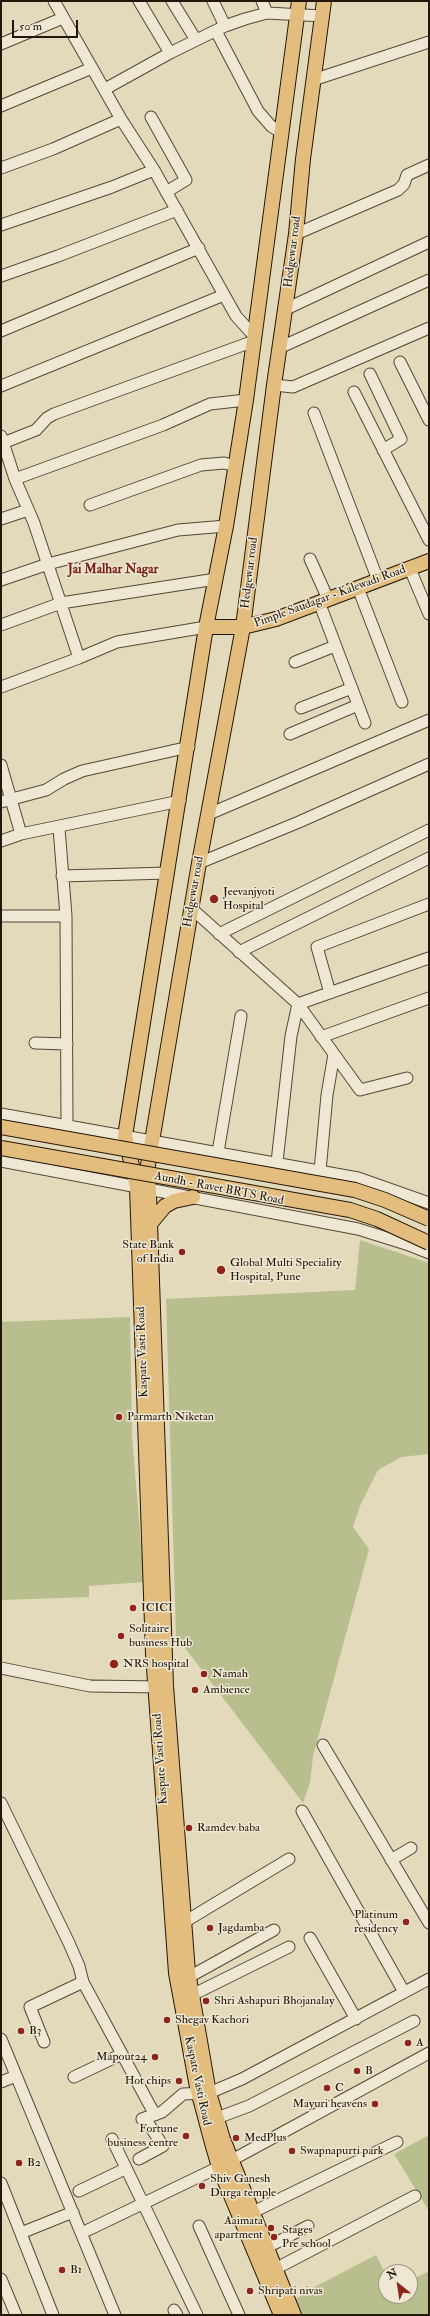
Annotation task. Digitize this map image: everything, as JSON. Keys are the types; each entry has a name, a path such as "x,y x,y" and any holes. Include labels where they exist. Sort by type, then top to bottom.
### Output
{"main road":[{"name":"Hedgewar road","path":"143,1188 199,863 243,627 274,385 296,234 303,159 324,1"},
{"path":"143,1188 124,1136 189,747 206,627 226,526 246,400 298,7"},
{"name":"Pimple Saudagar - Kalewadi Road","path":"206,627 243,627 276,619 429,561"},
{"path":"1,1117 355,1190 385,1200 429,1219"},
{"path":"1,1148 350,1210 378,1219 429,1243"},
{"name":"Kaspate Vasti Road","path":"143,1188 150,1224 149,1351"},
{"name":"Kaspate Vasti Road","path":"143,1188 160,1687 176,1973 204,2093 225,2164 281,2315"},
{"path":"150,1224 165,1206 174,1201 192,1197"},
{"name":"Kaspate Vasti Road","path":"160,1687 186,1922 189,1977 204,2093 217,2118 225,2164 251,2212 294,2315"}],"street":[{"path":"54,1 121,119 154,170 236,316 255,339 54,414 47,418 36,430 2,440 4,456 28,510 48,564 79,658"},
{"path":"139,1 170,53"},
{"path":"172,1 196,40"},
{"path":"213,1 221,29 258,111 271,126 282,133"},
{"path":"262,1 267,13"},
{"path":"105,89 196,40 221,29 267,13 298,7 322,16"},
{"path":"1,44 63,18"},
{"path":"313,80 429,42"},
{"path":"1,106 92,68"},
{"path":"151,117 186,180 166,192"},
{"path":"1,168 53,149 121,119"},
{"path":"296,234 398,190 404,184 408,175 429,165"},
{"path":"1,225 112,187 154,170"},
{"path":"1,276 58,256 177,210"},
{"path":"286,309 429,242"},
{"path":"1,331 199,248"},
{"path":"279,348 429,280"},
{"path":"1,386 224,295"},
{"path":"274,385 293,387 429,328"},
{"path":"400,362 429,420"},
{"path":"370,374 401,439 383,450"},
{"path":"354,392 429,540"},
{"path":"15,478 163,425 210,404 246,400"},
{"path":"314,413 378,580"},
{"path":"90,505 201,465 224,463 235,466"},
{"path":"1,519 28,510"},
{"path":"1,580 48,564 178,530 226,526"},
{"path":"310,559 336,646 365,723"},
{"path":"410,568 429,614"},
{"path":"1,625 61,603 216,579"},
{"path":"358,588 402,702"},
{"path":"1,687 79,658 116,642 206,627"},
{"path":"296,662 336,646"},
{"path":"300,708 352,688"},
{"path":"290,734 358,705"},
{"path":"209,814 429,720"},
{"path":"6,800 46,790 77,773 189,747"},
{"path":"199,863 299,822 429,764"},
{"path":"1,765 6,800 21,834"},
{"path":"1,840 21,834 59,828 180,801"},
{"path":"59,828 66,916 67,1126"},
{"path":"220,934 429,830"},
{"path":"239,952 429,858"},
{"path":"62,876 168,873"},
{"path":"330,993 317,947 429,904"},
{"path":"191,908 298,1004 360,1090 407,1078"},
{"path":"1,916 66,916"},
{"path":"298,1004 429,958"},
{"path":"321,1037 429,998"},
{"path":"277,1162 291,1036 298,1004"},
{"path":"218,1152 241,1016"},
{"path":"35,1043 67,1044"},
{"path":"320,1171 327,1095 334,1054"},
{"path":"1,1117 67,1126 151,1142 277,1162 358,1178 429,1203"},
{"name":"Aundh - Ravet BRTS Road","path":"1,1161 358,1229 429,1253"},
{"path":"1,1668 90,1686 160,1687"},
{"path":"323,1745 429,1924"},
{"path":"1,1803 69,1943 79,1966 83,1982 122,2054 148,2119 162,2146 139,2159"},
{"path":"302,1812 404,1992"},
{"path":"391,1860 411,1848"},
{"path":"186,1922 289,1859"},
{"path":"189,1977 274,1930"},
{"path":"310,1938 356,2019"},
{"path":"192,1995 289,1947"},
{"path":"148,2119 162,2112 183,2094 204,2093 242,2079 429,1979"},
{"path":"44,2042 30,2007 83,1982"},
{"path":"217,2118 249,2106 414,2021"},
{"path":"1,2039 74,2212 115,2315"},
{"path":"88,2230 225,2164 429,2053"},
{"path":"74,2077 122,2054"},
{"path":"1,2082 16,2076"},
{"path":"112,2139 142,2205 197,2315"},
{"path":"251,2212 398,2142"},
{"path":"79,2191 125,2169"},
{"path":"1,2183 54,2315"},
{"path":"275,2269 415,2196"},
{"path":"21,2233 74,2212"},
{"path":"198,2226 240,2315"},
{"path":"266,2248 308,2226"},
{"path":"1,2279 16,2315"}],"green space":[{"path":"360,1240 429,1263 429,1454 401,1457 378,1470 360,1506 353,1527 369,1549 313,1756 310,1783 303,1803 176,1636 166,1299 355,1290"},
{"path":"130,1317 132,1435 144,1582 89,1586 89,1597 1,1600 1,1322"},
{"path":"429,2135 429,2211 394,2154"},
{"path":"376,2255 380,2264 378,2264 378,2304 418,2304 418,2277 429,2271 429,2315 302,2315 296,2299 307,2291"}],"place":[{"name":"Jeevanjyoti Hospital","path":"214,899"},
{"name":"State Bank of India","path":"182,1252"},
{"name":"Global Multi Speciality Hospital, Pune","path":"221,1270"},
{"name":"Parmarth Niketan","path":"119,1417"},
{"name":"ICICI","path":"133,1608"},
{"name":"Solitaire business Hub","path":"121,1636"},
{"name":"NRS hospital","path":"114,1664"},
{"name":"Namah","path":"204,1674"},
{"name":"Ambience","path":"195,1690"},
{"name":"Ramdev baba","path":"189,1828"},
{"name":"Platinum residency","path":"406,1922"},
{"name":"Jagdamba","path":"210,1928"},
{"name":"Shri Ashapuri Bhojanalay","path":"206,2001"},
{"name":"Shegav Kachori","path":"167,2020"},
{"name":"B3","path":"21,2031"},
{"name":"A","path":"408,2043"},
{"name":"Mapout24","path":"155,2057"},
{"name":"B","path":"357,2071"},
{"name":"Hot chips","path":"179,2081"},
{"name":"C","path":"327,2088"},
{"name":"Mayuri heavens","path":"375,2104"},
{"name":"Fortune business centre","path":"186,2136"},
{"name":"MedPlus","path":"236,2138"},
{"name":"Swapnapurti park","path":"292,2151"},
{"name":"B2","path":"19,2163"},
{"name":"Shiv Ganesh Durga temple","path":"202,2186"},
{"name":"Aaimata apartment","path":"271,2228"},
{"name":"Stages Pre school","path":"274,2237"},
{"name":"B1","path":"62,2270"},
{"name":"Shripati nivas","path":"250,2291"}],"district":[{"name":"Jai Malhar Nagar","path":"113,570"}]}
